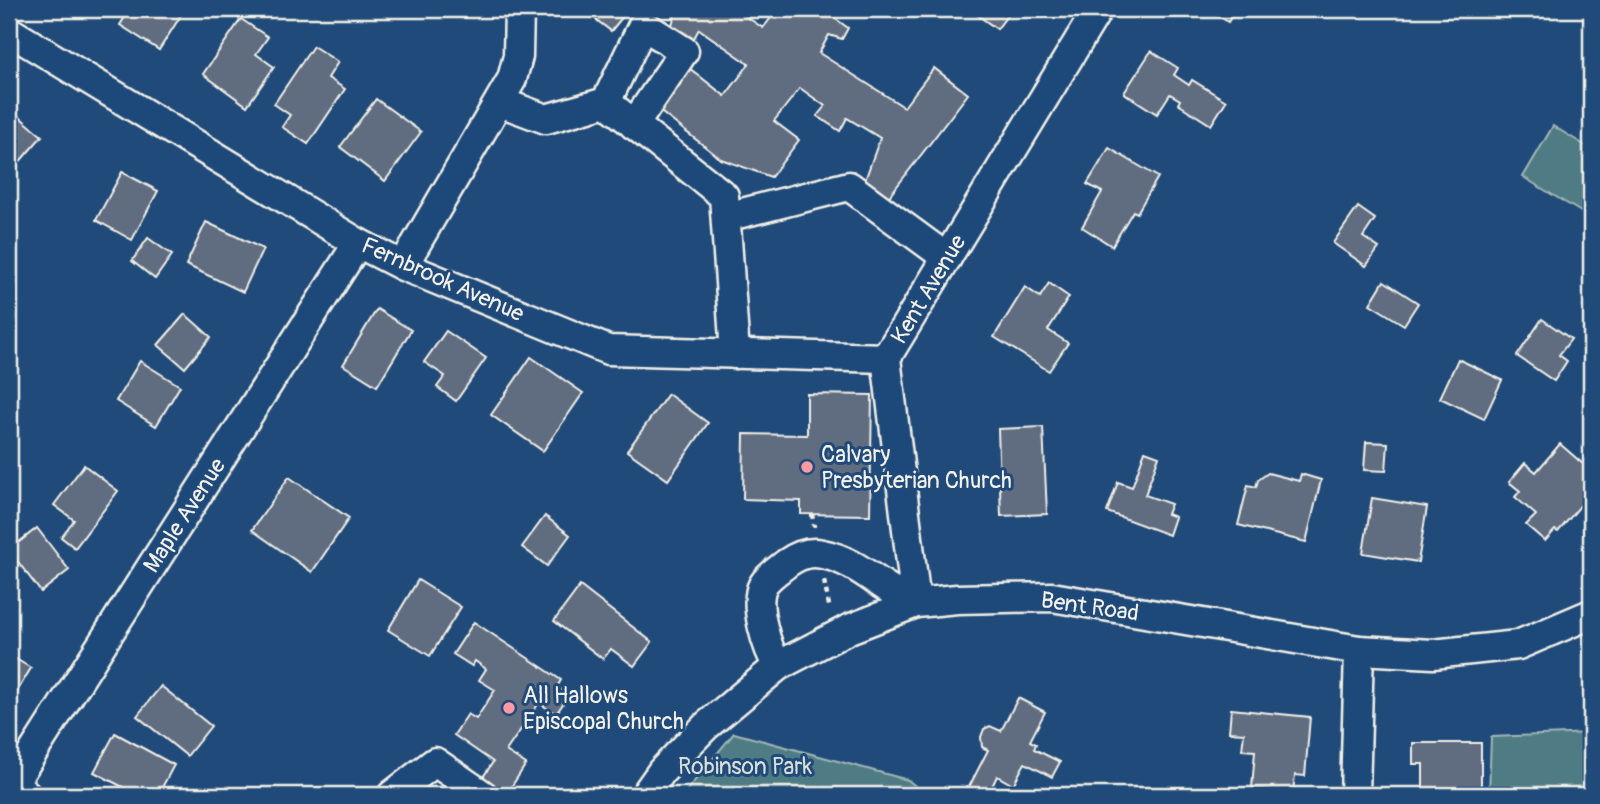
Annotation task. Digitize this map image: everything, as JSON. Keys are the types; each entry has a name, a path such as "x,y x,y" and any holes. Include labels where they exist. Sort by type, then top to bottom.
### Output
{"street":[{"path":"403,266 512,79 518,56 519,9"},
{"name":"Kent Avenue","path":"916,603 886,358 1098,9"},
{"path":"500,102 546,119 606,102 643,25 684,51 635,125"},
{"name":"Fernbrook Avenue","path":"9,32 358,243 403,266 608,350 886,358"},
{"path":"606,102 724,196 735,354"},
{"path":"726,217 849,186 947,258"},
{"name":"Maple Avenue","path":"14,790 358,243"},
{"path":"778,666 768,651 759,600 764,583 797,556 819,553 842,559 899,597 916,603"},
{"name":"Bent Road","path":"645,795 662,771 706,726 778,666 849,629 916,603 957,599 1052,597 1359,650 1433,654 1518,645 1591,614"},
{"path":"1355,795 1359,650"},
{"path":"392,795 435,762 480,793"}],"green space":[{"path":"1553,126 1591,149 1591,218 1523,177"},
{"name":"Robinson Park","path":"734,733 908,780 926,795 683,795"},
{"path":"1591,733 1591,795 1489,795 1491,737"}],"building":[{"path":"130,9 185,9 159,50 120,25"},
{"path":"582,9 629,9 611,31"},
{"path":"667,9 735,9 763,28 778,9 832,9 828,13 848,28 842,39 829,35 819,53 904,107 934,68 968,94 884,203 863,186 880,138 847,118 840,131 817,116 825,106 800,88 774,121 799,140 771,177 721,159 657,109 689,68 725,96 749,64 699,29 693,40 671,28 675,15"},
{"path":"969,9 1012,9 997,29"},
{"path":"1209,9 1236,9 1228,22"},
{"path":"241,19 268,37 256,54 274,67 247,106 203,74"},
{"path":"313,46 338,62 328,78 345,89 308,144 282,127 290,115 274,104"},
{"path":"1151,51 1178,68 1174,75 1189,85 1192,80 1226,101 1211,125 1178,104 1180,100 1170,94 1157,114 1124,93"},
{"path":"376,99 421,132 385,181 340,147"},
{"path":"9,108 42,136 9,174"},
{"path":"1109,148 1158,177 1137,213 1133,211 1112,246 1082,227 1102,192 1087,184"},
{"path":"122,172 158,191 132,240 96,220"},
{"path":"1358,207 1375,219 1363,237 1379,248 1366,266 1333,243"},
{"path":"206,222 263,249 243,292 186,265"},
{"path":"148,238 172,255 155,279 132,261"},
{"path":"1384,281 1418,303 1404,325 1370,304"},
{"path":"1049,283 1069,297 1048,330 1068,343 1049,371 994,337 1025,287 1040,297"},
{"path":"377,309 411,330 377,386 343,365"},
{"path":"185,314 211,337 185,368 158,345"},
{"path":"1542,319 1571,339 1559,355 1567,361 1554,381 1517,356"},
{"path":"446,331 486,358 456,401 437,387 445,376 424,362"},
{"path":"531,357 583,393 543,451 491,415"},
{"path":"1458,359 1502,380 1484,419 1440,398"},
{"path":"140,361 180,386 156,426 116,401"},
{"path":"668,394 708,423 668,480 627,451"},
{"name":"Calvary Presbyterian Church","path":"807,394 872,395 870,515 801,514 801,501 743,499 744,434 807,435"},
{"path":"1043,427 1047,514 1001,516 998,429"},
{"path":"1366,442 1388,443 1386,471 1364,470"},
{"path":"1560,444 1591,471 1591,493 1558,532 1555,530 1545,541 1526,525 1536,515 1515,497 1520,491 1509,482 1525,463 1536,472"},
{"path":"1145,451 1159,456 1145,495 1171,504 1167,514 1175,517 1169,535 1107,512 1118,482 1132,487"},
{"path":"84,465 118,491 75,548 61,537 74,520 54,505"},
{"path":"1268,473 1299,481 1301,474 1321,480 1306,542 1238,525 1248,485 1256,487 1258,480"},
{"path":"289,477 349,518 312,572 252,530"},
{"path":"1372,498 1427,507 1418,562 1363,553"},
{"path":"545,516 570,535 547,566 522,547"},
{"path":"37,528 69,570 41,592 9,550"},
{"path":"418,580 461,607 430,656 388,630"},
{"path":"580,586 652,642 634,666 611,649 603,659 554,621"},
{"name":"All Hallows Episcopal Church","path":"474,622 561,680 557,687 569,695 556,714 539,703 506,751 526,764 506,795 488,785 471,795 493,762 454,735 468,714 476,719 495,690 479,680 486,669 475,661 472,666 453,654"},
{"path":"9,655 31,668 9,705"},
{"path":"161,686 211,726 187,756 137,716"},
{"path":"1018,698 1045,712 1030,741 1036,744 1034,749 1060,762 1052,777 1025,763 1013,785 997,776 988,795 971,795 968,789 988,750 982,747 984,729 990,726 1001,731"},
{"path":"1231,709 1310,717 1305,776 1295,775 1293,792 1252,788 1255,751 1242,750 1244,733 1229,732"},
{"path":"115,733 174,765 158,795 138,795 94,772"},
{"path":"1413,743 1481,743 1481,795 1423,795 1423,764 1413,764"}],"place":[{"name":"Calvary Presbyterian Church","path":"807,467"},
{"name":"All Hallows Episcopal Church","path":"509,708"}]}
